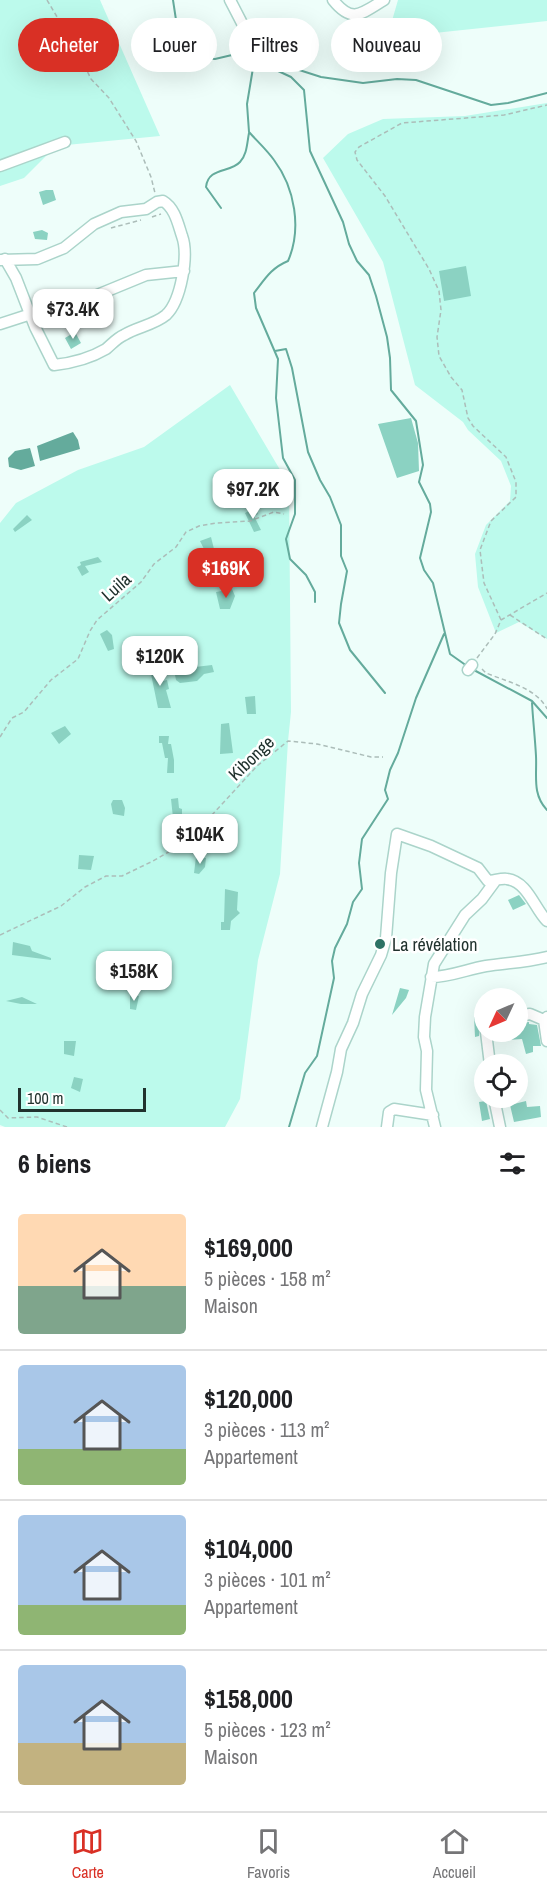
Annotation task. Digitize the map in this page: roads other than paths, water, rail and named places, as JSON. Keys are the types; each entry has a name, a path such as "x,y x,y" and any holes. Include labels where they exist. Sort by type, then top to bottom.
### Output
{"street":[{"path":"230,0 239,18"},
{"path":"333,0 344,13 351,15 384,0"},
{"path":"0,166 65,142"},
{"path":"157,202 166,202 176,219 184,241 184,271 177,296 166,315 147,326 124,334 105,349 84,359 54,365 6,260 37,259 64,248 94,224 121,212 146,208 157,202"},
{"path":"0,324 31,314 51,314 146,275 184,271"},
{"path":"322,1127 341,1049 386,938 391,873 397,834 431,846 478,868 488,881 506,878 525,889 547,921"},
{"path":"434,1121 426,1090 427,1066 424,1037 434,964 465,915 482,899 496,880"},
{"path":"431,977 442,977 485,966 514,964 547,957"},
{"path":"528,1014 546,1018 547,1041"},
{"path":"387,1127 389,1112 394,1108 434,1121"},
{"path":"496,1108 500,1127"}],"waterway":[{"path":"173,0 178,33 185,51 198,58 215,59 249,51 263,58 276,70 291,77 304,90 310,151 343,222 357,261 369,275 387,337 391,390 416,421 423,465 419,482 430,504 431,512 420,558 424,570 433,583 450,654 467,666"},
{"path":"252,72 247,104 249,132 281,171 294,209 295,236 288,261 273,271 254,293 256,308 278,359 276,398 283,458 295,480 295,514 286,539 290,559 306,575 315,592 315,602"},
{"path":"305,72 321,77 363,83 397,79 416,80 491,105 547,93"},
{"path":"221,208 206,187 208,181 215,173 231,168 240,162 245,152 249,133"},
{"path":"275,351 286,349 292,368 308,452 341,525 341,556 347,571 339,623 350,650 385,693"},
{"path":"289,1127 305,1073 317,1056 334,978 332,961 335,948 347,924 353,902 362,889 359,863 362,839 388,799 385,790 390,770 416,698 444,634"},
{"path":"472,669 532,701 547,718"},
{"path":"532,703 536,784 539,798 547,810"}],"place":[{"name":"La révélation","path":"380,944"}]}
